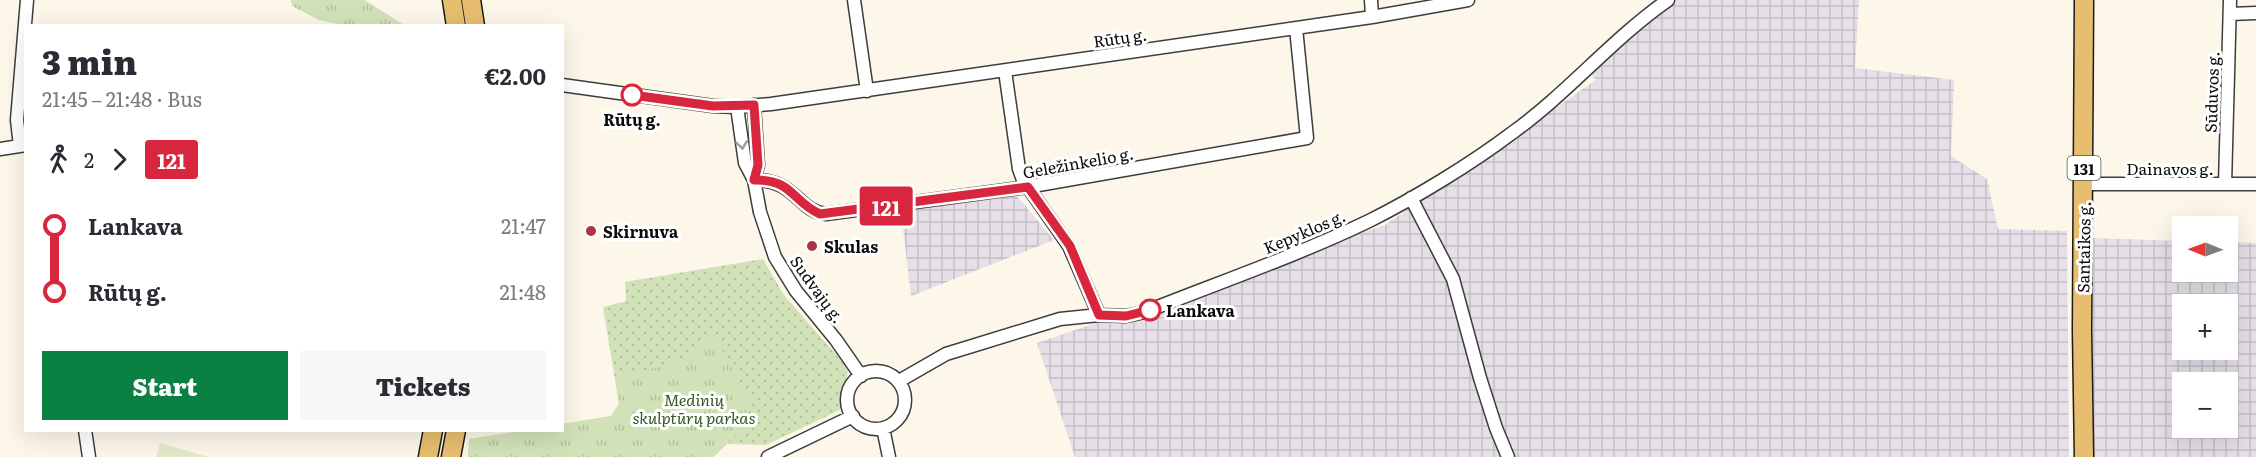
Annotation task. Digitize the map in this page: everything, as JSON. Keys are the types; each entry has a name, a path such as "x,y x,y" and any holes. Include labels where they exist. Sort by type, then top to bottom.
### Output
{"main road":[{"path":"452,0 456,24"},
{"path":"471,0 475,24"},
{"name":"Santaikos g.","path":"2084,0 2082,330 2084,457"},
{"path":"428,457 433,432"},
{"path":"452,457 456,432"}],"street":[{"path":"25,24 27,0"},
{"path":"854,0 867,91"},
{"path":"1371,0 1372,17"},
{"name":"Rūtų g.","path":"564,84 688,103 737,107 1005,71 1372,17 1467,0"},
{"name":"Kepyklos g.","path":"898,381 946,354 1060,319 1099,315 1126,316 1145,312 1327,240 1370,220 1411,198 1514,133 1629,31 1668,0"},
{"name":"Sūduvos g.","path":"2225,184 2230,0"},
{"path":"2230,14 2256,13"},
{"name":"Geležinkelio g.","path":"754,180 768,180 777,183 787,188 813,211 826,214 1028,187 1307,138 1296,28"},
{"path":"0,149 22,145 17,120 24,36"},
{"path":"1005,71 1019,170 1028,187 1070,246 1099,315"},
{"name":"Sudvajų g.","path":"754,105 758,165 754,180"},
{"name":"Sudvajų g.","path":"737,107 745,164 754,180 763,224 776,257 785,275 861,376"},
{"name":"Dainavos g.","path":"2084,184 2256,184"},
{"path":"1411,198 1453,279 1480,378 1508,457"},
{"path":"868,372 885,372 898,381 905,396 902,413 898,419 884,428 869,428 853,416 849,409 848,394 861,376 868,372"},
{"path":"768,457 853,416"},
{"path":"884,428 889,457"},
{"path":"85,432 89,457"}],"shaded area":[{"path":"1654,0 1859,0 1855,68 1954,80 1951,156 1987,179 1998,229 2067,231 2069,457 1075,457 1037,343 1385,225 1596,80 1583,66"},
{"path":"1017,196 1054,240 911,296 901,211"},
{"path":"2092,238 2172,241 2172,282 2238,282 2238,242 2256,243 2256,457 2093,457"}],"green space":[{"path":"291,0 365,0 402,24 337,24 319,20 292,6"},
{"path":"763,259 784,295 848,371 840,410 766,445 727,444 713,457 468,457 469,439 515,432 564,432 564,424 611,416 619,404 603,307 626,301 625,282"},
{"name":"Medinių skulptūrų parkas","path":"713,333 757,414 713,457 468,457 469,439 515,432 564,432 564,424 611,416 619,404 615,377 670,365 680,360"},
{"path":"160,443 209,457 156,457"}],"bus line":[{"name":"121","path":"632,95 713,106 754,105 758,165 754,180 768,180 787,188 813,211 820,214 1028,187 1070,246 1099,315 1126,316 1150,310"}],"place":[{"name":"Rūtų g.","path":"632,95"},
{"name":"Skirnuva","path":"591,231"},
{"name":"Skulas","path":"812,246"},
{"name":"Lankava","path":"1150,310"}]}
